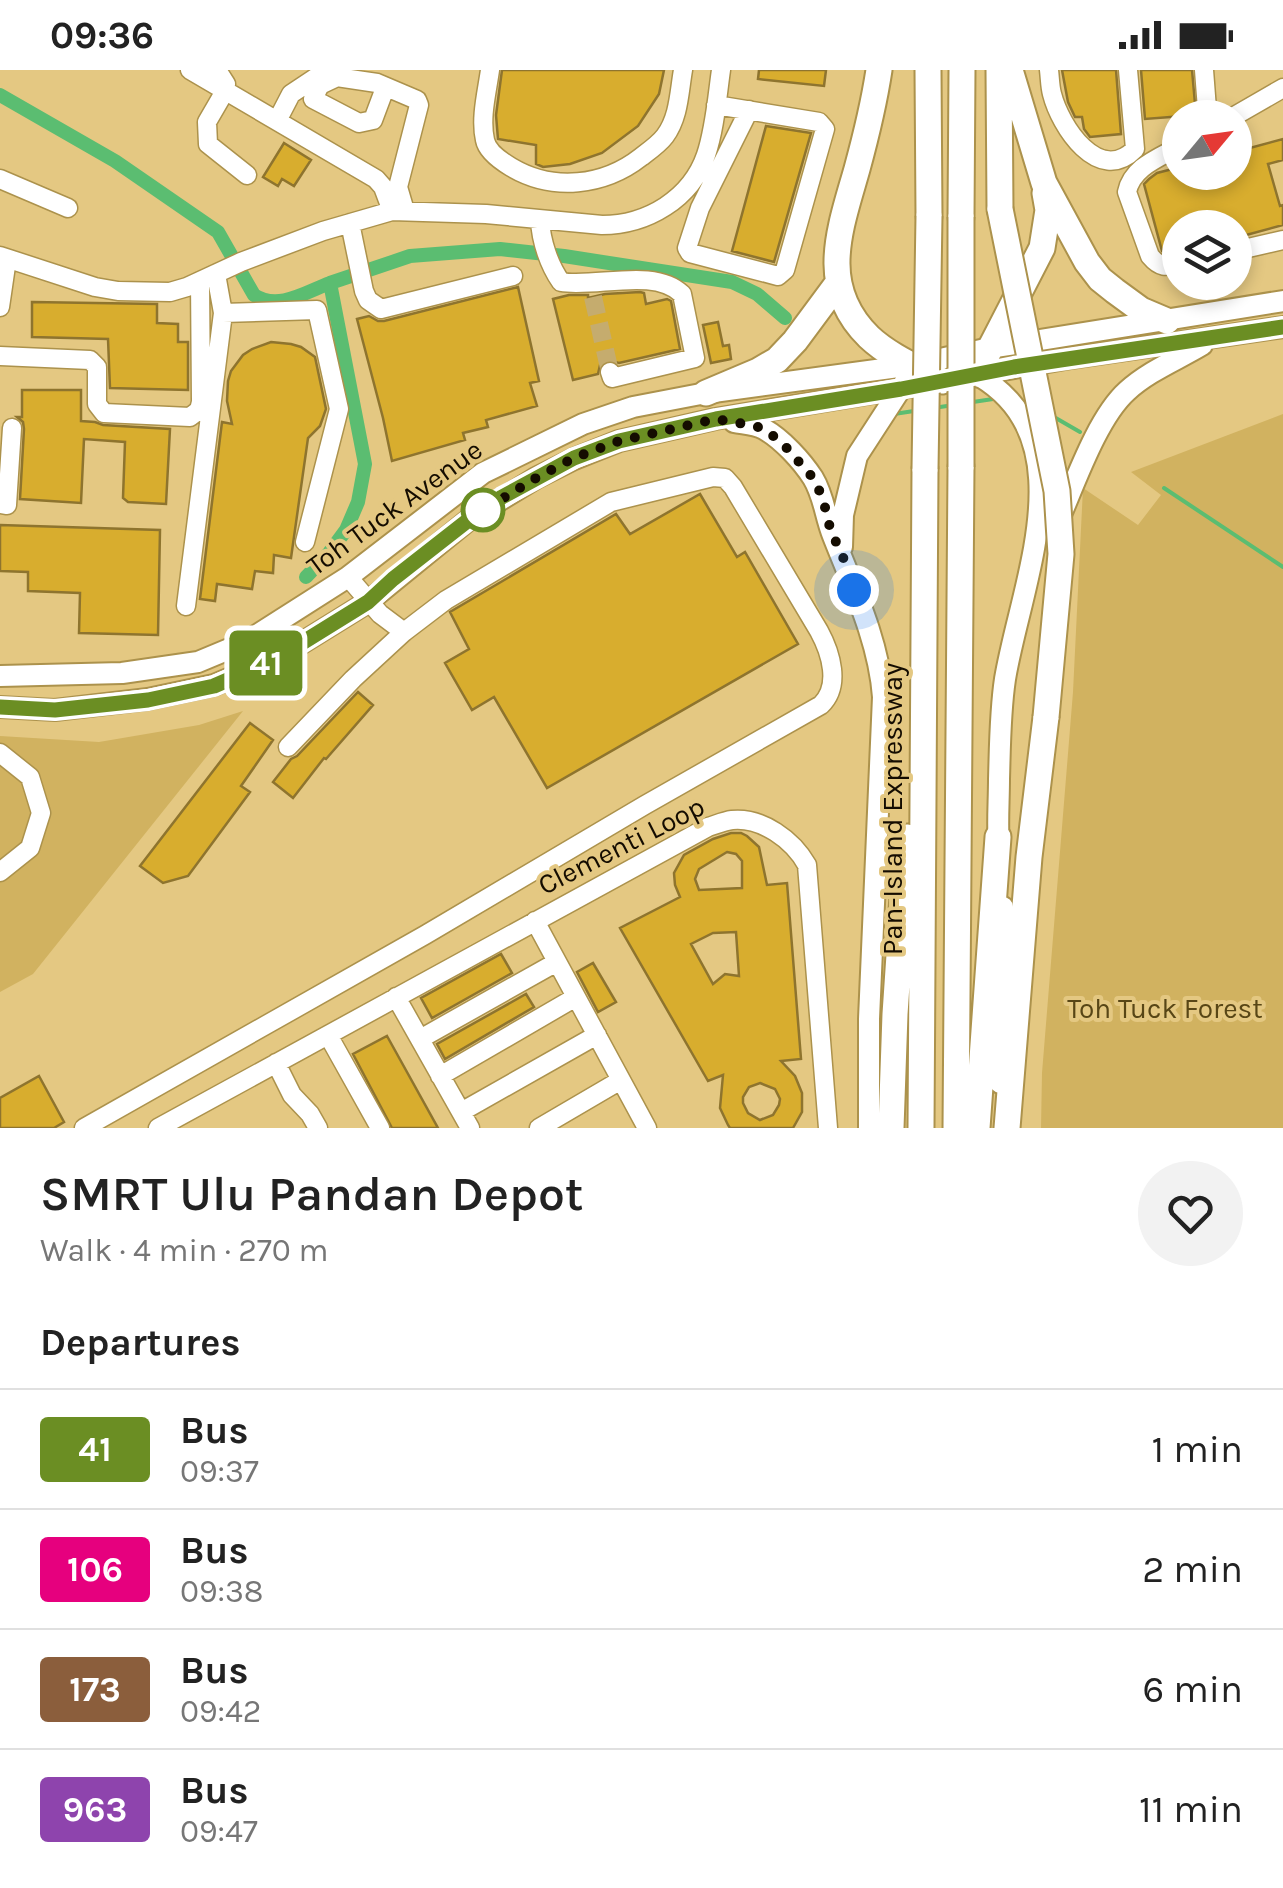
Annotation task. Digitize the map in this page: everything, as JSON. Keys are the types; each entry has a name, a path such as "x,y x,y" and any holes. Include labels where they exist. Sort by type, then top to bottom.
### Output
{"highway":[{"path":"879,70 838,235 838,283 856,322 886,351 913,365 943,370"},
{"name":"Pan-Island Expressway","path":"921,1128 928,70"},
{"path":"956,1128 962,70"},
{"path":"998,70 1000,209 1056,491 1060,554 1046,717 1028,857 1007,1128"},
{"path":"1010,70 1044,182 1087,262 1100,278 1141,310 1166,321"},
{"path":"977,374 1042,248 1048,210 1044,182"},
{"path":"706,393 777,360 838,283"},
{"path":"892,1128 895,1014 908,828 923,759"},
{"path":"977,1128 998,837"}],"main road":[{"path":"943,370 990,348 1283,301"},
{"path":"943,370 977,374 1283,328"},
{"path":"1027,592 1089,452 1118,401 1154,371 1214,338"},
{"path":"842,554 843,515 858,456 913,365"},
{"name":"Toh Tuck Avenue","path":"0,676 122,673 198,662 246,642 348,577 483,474 584,424 618,412 706,393 913,365"},
{"name":"Toh Tuck Avenue","path":"0,707 55,710 148,700 214,686 276,659 368,602 471,518 574,458 619,441 716,419 901,389 943,370"},
{"path":"977,374 1014,405 1033,443 1040,486 1039,523 1027,592 1010,652 1000,727 998,837 1004,957 998,1128"},
{"path":"716,419 766,430 814,479 876,652 883,697 869,1128"}],"street":[{"path":"190,70 376,179 398,211"},
{"path":"217,70 226,84 207,122 208,144 248,175"},
{"path":"277,121 290,94 322,70"},
{"path":"490,70 484,118 485,142 490,150 501,161 536,179 572,183 605,178 630,166 664,138 676,117 682,70"},
{"path":"0,307 4,258 95,287 170,292 256,256 350,223 398,211 619,225 640,220 660,210 692,182 705,158 714,128 721,70"},
{"path":"1049,70 1052,96 1075,141 1092,156 1112,160 1127,157 1135,149 1128,70"},
{"path":"1204,70 1206,100"},
{"path":"384,88 417,100 419,106 398,187 398,211"},
{"path":"1252,106 1283,88"},
{"path":"716,105 748,110 819,122 825,129 785,270 778,276 690,253 686,244 748,110"},
{"path":"1162,157 1133,176 1127,192 1150,256 1162,266"},
{"path":"0,180 68,208"},
{"path":"540,220 547,251 561,282 591,290 648,280 677,288 682,294 695,358 612,378 610,372"},
{"path":"350,223 368,300 380,309 513,276"},
{"path":"1252,247 1283,240"},
{"path":"186,606 223,313 214,275"},
{"path":"0,356 90,360 96,368 97,401 104,413 190,417 202,402 214,275"},
{"path":"223,313 316,310 339,409 304,542"},
{"path":"0,504 7,505 12,428"},
{"path":"84,1128 821,705 833,686 826,646 819,631 733,487 719,476 611,502 446,600 353,679 288,748"},
{"path":"348,577 380,614 404,632"},
{"path":"0,753 30,777 41,813 30,848 0,872"},
{"name":"Clementi Loop","path":"158,1128 534,921 708,828 732,820 772,828 807,864 828,1128"},
{"path":"534,921 643,1126"},
{"path":"420,1039 557,962"},
{"path":"396,997 466,1120 597,1035"},
{"path":"440,1076 576,998"},
{"path":"328,1035 380,1128"},
{"path":"276,1063 292,1095 318,1128"},
{"path":"539,1128 621,1080"}],"green space":[{"name":"Toh Tuck Forest","path":"1283,414 1283,1128 1041,1128 1042,1073 1073,692 1083,488 1138,525 1161,495 1131,472"},
{"path":"243,711 33,974 0,992 0,736 99,742 199,725"}],"building":[{"path":"502,70 664,70 659,94 638,126 602,153 570,164 543,167 536,164 536,145 498,139 496,115"},
{"path":"759,70 826,70 824,86 758,79"},
{"path":"1062,70 1116,70 1121,134 1090,137 1082,117 1075,117 1068,102"},
{"path":"1141,70 1192,70 1195,100 1162,100 1162,118 1145,119"},
{"path":"766,126 811,133 774,262 732,251"},
{"path":"1283,139 1283,160 1268,164 1280,206 1283,205 1283,225 1252,233 1252,210 1162,210 1162,251 1144,184 1162,172 1162,190 1252,190 1252,147"},
{"path":"284,143 311,160 294,186 282,179 278,186 263,177"},
{"path":"518,287 539,381 530,383 537,406 486,420 488,427 463,433 465,440 392,461 357,319 369,316 384,321"},
{"path":"644,293 646,304 671,301 680,349 619,363 607,360 600,365 598,374 573,380 553,299"},
{"path":"32,302 157,304 157,323 178,324 178,342 188,342 188,390 110,388 108,339 32,337"},
{"path":"718,322 723,346 729,345 731,359 711,363 703,325"},
{"path":"271,342 301,347 315,357 326,409 320,426 308,438 291,558 274,555 273,573 255,571 252,589 217,584 215,601 200,599 222,422 232,424 228,381 243,355"},
{"path":"22,390 81,390 81,421 170,429 166,504 128,502 123,498 125,442 84,439 81,503 20,499 24,429 17,417 22,417"},
{"path":"700,494 737,557 745,552 798,644 547,788 494,697 472,710 445,663 469,649 450,612 616,514 630,534"},
{"path":"0,525 160,530 158,635 79,633 80,593 28,591 28,572 0,571"},
{"path":"358,692 373,705 293,798 273,782"},
{"path":"250,723 273,740 241,786 250,792 188,876 163,883 140,866"},
{"path":"731,833 747,836 759,847 767,885 787,883 801,1059 781,1061 795,1076 802,1093 802,1112 793,1128 730,1128 720,1108 723,1075 708,1081 620,928 680,897 674,873 684,855","holes":["727,852 742,861 742,888 699,890 695,879 699,869","736,932 739,976 725,974 713,984 691,944 713,933","760,1083 775,1089 780,1099 773,1115 760,1120 748,1113 743,1097 749,1087"]},
{"path":"501,954 512,973 432,1018 421,998"},
{"path":"593,963 616,1002 598,1012 577,972"},
{"path":"526,994 534,1007 445,1059 437,1044"},
{"path":"387,1036 438,1128 392,1128 353,1054"},
{"path":"39,1076 64,1122 54,1128 0,1128 0,1098"}],"waterway":[{"path":"0,95 115,161 218,232 254,295 282,301 330,283 365,464 358,502 346,530 306,577"},
{"path":"330,283 410,256 500,249 732,282 757,294 785,318"},
{"path":"973,402 993,399"},
{"path":"933,408 954,405"},
{"path":"894,414 914,411"},
{"path":"1054,417 1080,432"},
{"path":"1164,488 1283,567"}],"tunnel":[{"path":"593,297 610,372"}],"bus line":[{"name":"41","path":"0,707 55,710 148,700 214,686 276,659 368,602 502,497 574,458 619,441 716,419 1014,367 1283,327"}],"route":[{"path":"483,510 471,518 574,458 619,441 716,419 755,426 784,445 814,479 854,590"}]}
